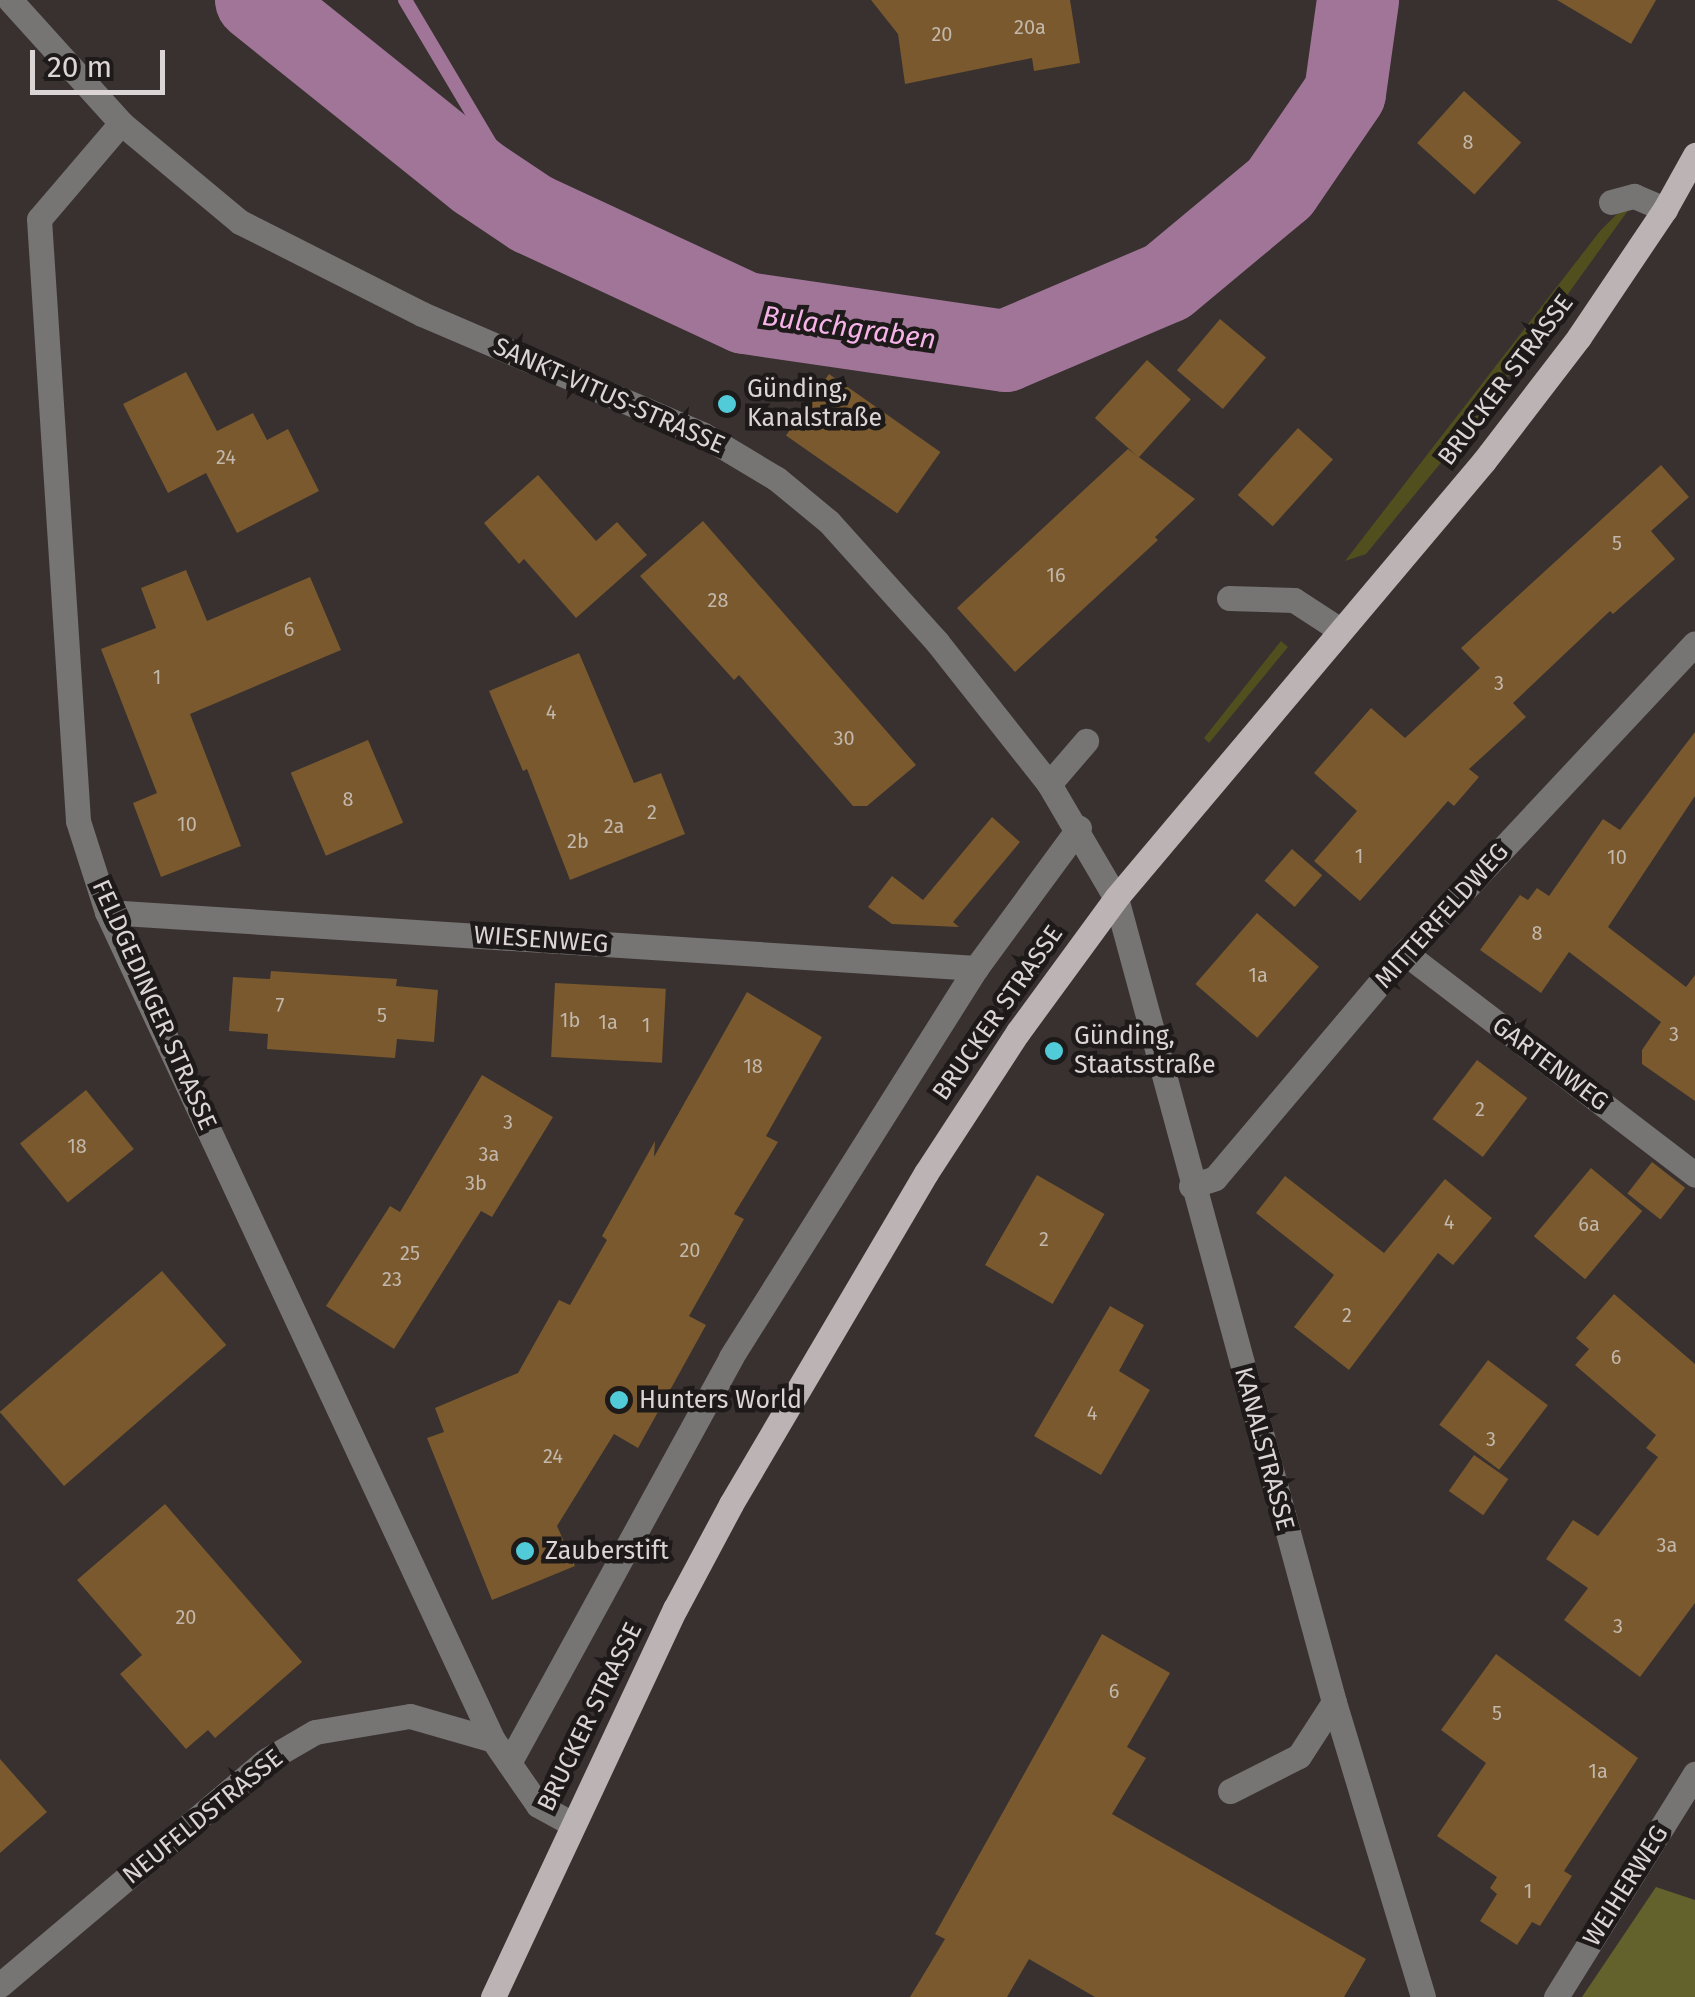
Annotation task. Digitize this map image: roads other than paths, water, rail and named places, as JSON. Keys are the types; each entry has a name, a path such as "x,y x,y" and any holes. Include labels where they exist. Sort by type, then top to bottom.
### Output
{"main road":[{"name":"BRUCKER STRASSE","path":"493,1997 675,1608 741,1487 926,1173 1018,1032 1116,898 1508,430 1579,337 1665,210 1695,155"}],"street":[{"name":"SANKT-VITUS-STRASSE","path":"10,0 121,123 240,222 422,314 702,434 777,479 829,522 937,642 1049,784 1079,828 1116,898"},
{"name":"FELDGEDINGER STRASSE","path":"121,123 39,219 78,821 107,912 494,1740 538,1805 572,1824"},
{"path":"1611,202 1634,196 1665,210"},
{"path":"1230,598 1294,600 1340,630"},
{"name":"MITTERFELDWEG","path":"1191,1186 1215,1178 1405,953 1695,643"},
{"path":"1049,784 1086,740"},
{"path":"508,1763 732,1357 976,968 1079,828"},
{"name":"KANALSTRASSE","path":"1116,898 1334,1702 1423,1997"},
{"name":"WIESENWEG","path":"107,912 976,968"},
{"name":"GARTENWEG","path":"1405,953 1695,1175"},
{"path":"1230,1791 1300,1756 1334,1702"},
{"name":"NEUFELDSTRASSE","path":"0,1985 265,1761 316,1732 410,1716 494,1740"},
{"name":"WEIHERWEG","path":"1556,1997 1695,1774"}],"waterway":[{"name":"Bulachgraben","path":"256,0 478,178 532,214 745,313 1005,351 1167,282 1280,188 1345,93 1358,0"},
{"path":"405,0 532,214"}],"place":[{"name":"Günding, Kanalstraße","path":"727,404"},
{"name":"Günding, Staatsstraße","path":"1054,1051"},
{"name":"Hunters World","path":"619,1400"},
{"name":"Zauberstift","path":"525,1551"}]}
